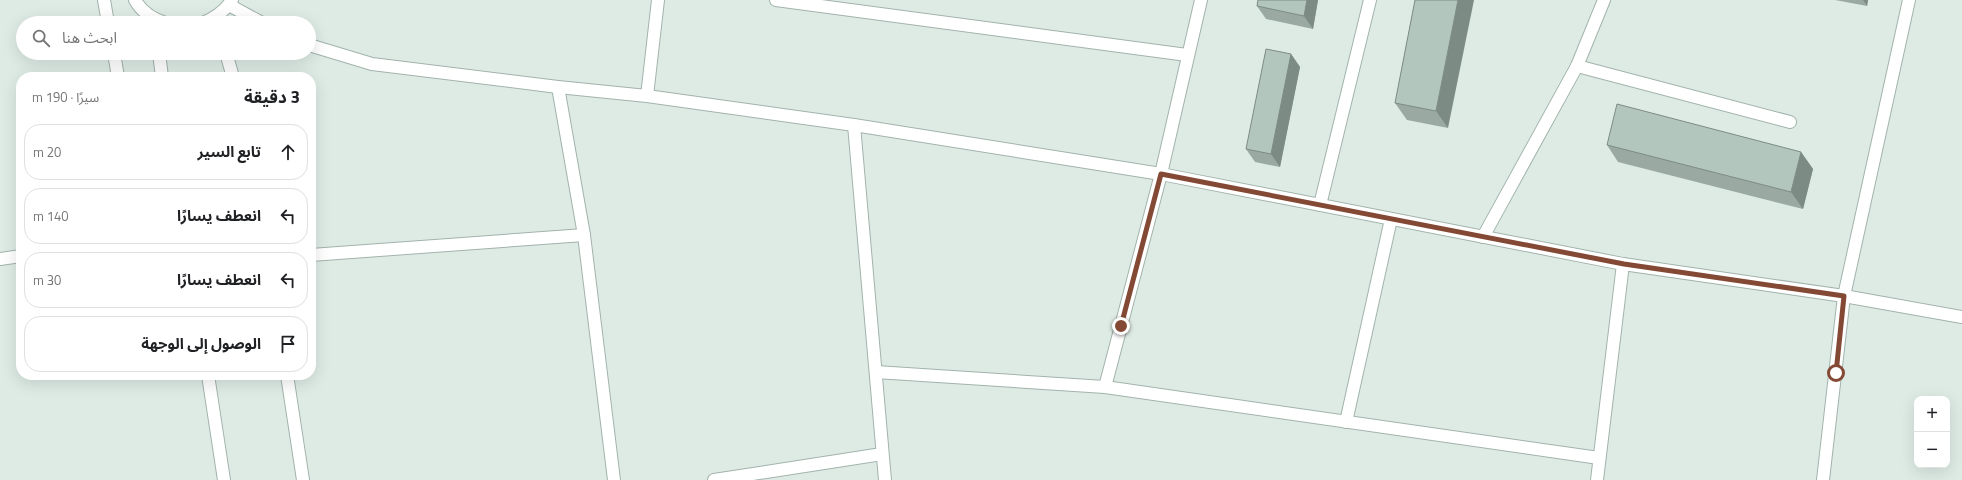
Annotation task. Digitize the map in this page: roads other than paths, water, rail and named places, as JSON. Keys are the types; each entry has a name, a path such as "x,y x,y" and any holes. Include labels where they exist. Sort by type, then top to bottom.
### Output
{"street":[{"path":"104,0 107,16"},
{"path":"135,0 138,5 150,16"},
{"path":"647,96 658,0"},
{"path":"776,0 1187,55"},
{"path":"1104,388 1161,174 1187,55 1201,0"},
{"path":"1320,205 1370,0"},
{"path":"1483,237 1577,66 1604,0"},
{"path":"1823,480 1844,296 1909,0"},
{"path":"219,16 230,3 251,16"},
{"path":"316,47 372,64 558,87 647,96 854,125 1161,174 1624,264 1844,296 1962,317"},
{"path":"115,60 117,72"},
{"path":"160,60 161,72"},
{"path":"228,60 232,72"},
{"path":"1577,66 1790,122"},
{"path":"558,87 584,235 614,480"},
{"path":"854,125 885,480"},
{"path":"1346,422 1391,219"},
{"path":"316,255 584,235"},
{"path":"0,259 16,257"},
{"path":"1597,480 1624,264"},
{"path":"876,372 1104,388 1599,458"},
{"path":"209,380 224,480"},
{"path":"288,380 303,480"},
{"path":"714,480 882,454"}]}
